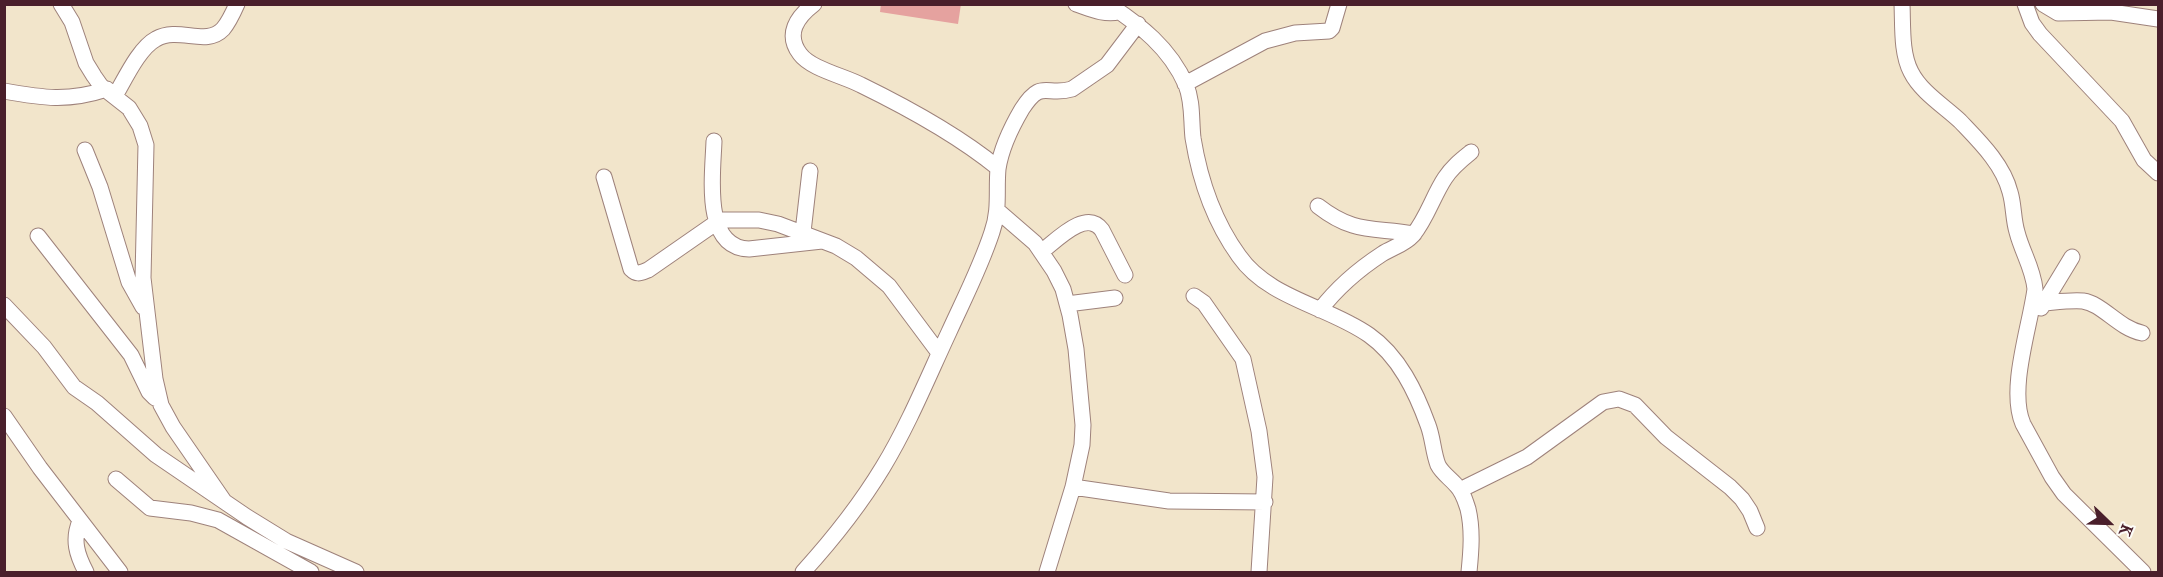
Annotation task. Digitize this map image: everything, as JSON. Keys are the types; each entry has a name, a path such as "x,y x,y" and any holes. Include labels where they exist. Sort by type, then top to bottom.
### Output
{"street":[{"path":"61,4 78,36 86,63 101,86 129,108 140,126 146,145 143,278 155,379 161,405"},
{"path":"4,91 48,99 111,92 149,43 167,34 175,33 210,37 223,30 237,4"},
{"path":"814,4 797,20 793,29 797,50 801,56 820,68 888,99 977,151 998,168"},
{"path":"1076,4 1107,14 1113,8 1138,24 1165,52 1185,84 1190,100 1196,153 1207,197 1217,221 1239,256 1258,277 1369,335 1392,356 1412,390 1428,426 1438,465 1460,490 1469,513 1471,529 1469,573"},
{"path":"1185,84 1265,41 1295,33 1329,31 1339,4"},
{"path":"1902,4 1904,41 1911,71 1924,89 1974,137 2005,176 2011,194 2017,233 2029,261 2034,281 2017,396 2019,415 2052,477 2064,494 2143,573"},
{"path":"2025,4 2040,34 2122,121 2144,160 2158,173"},
{"path":"2043,4 2058,13 2111,12 2158,19"},
{"path":"803,573 852,514 883,467 907,424 994,229 998,211 998,168 1014,126 1031,97 1041,90 1066,91 1107,65 1138,24"},
{"path":"714,141 713,204 717,222 728,243 741,249 825,241"},
{"path":"85,150 100,187 129,282 136,297 147,311"},
{"path":"1320,310 1340,288 1368,265 1384,253 1406,242 1414,234 1444,179 1457,163 1471,152"},
{"path":"803,232 810,171"},
{"path":"604,177 631,269 635,273 640,274 648,270 717,222 729,218 759,220 803,232 856,258 889,285 939,353"},
{"path":"1318,206 1334,218 1354,227 1414,234"},
{"path":"998,211 1035,243 1054,271 1067,304 1076,349 1083,425 1082,446 1073,487 1047,573"},
{"path":"1041,252 1077,225 1092,222 1098,224 1102,230 1125,275"},
{"path":"38,236 131,355 149,392 161,405 177,435 224,501"},
{"path":"2029,325 2072,257"},
{"path":"1194,296 1204,303 1242,359 1259,431 1265,477 1259,573"},
{"path":"1067,304 1115,298"},
{"path":"2044,303 2084,301 2100,309 2129,330 2142,333"},
{"path":"4,305 44,347 74,387 97,403 156,455 286,541 356,573"},
{"path":"1460,490 1527,457 1603,402 1619,399 1635,405 1666,437 1730,487 1750,511 1756,528"},
{"path":"4,416 120,573"},
{"path":"116,479 150,508 191,513 218,520 311,573"},
{"path":"1073,487 1168,501 1265,502"},
{"path":"80,521 76,531 77,556 86,573"}],"building":[{"path":"881,4 961,4 958,24 880,12"}]}
